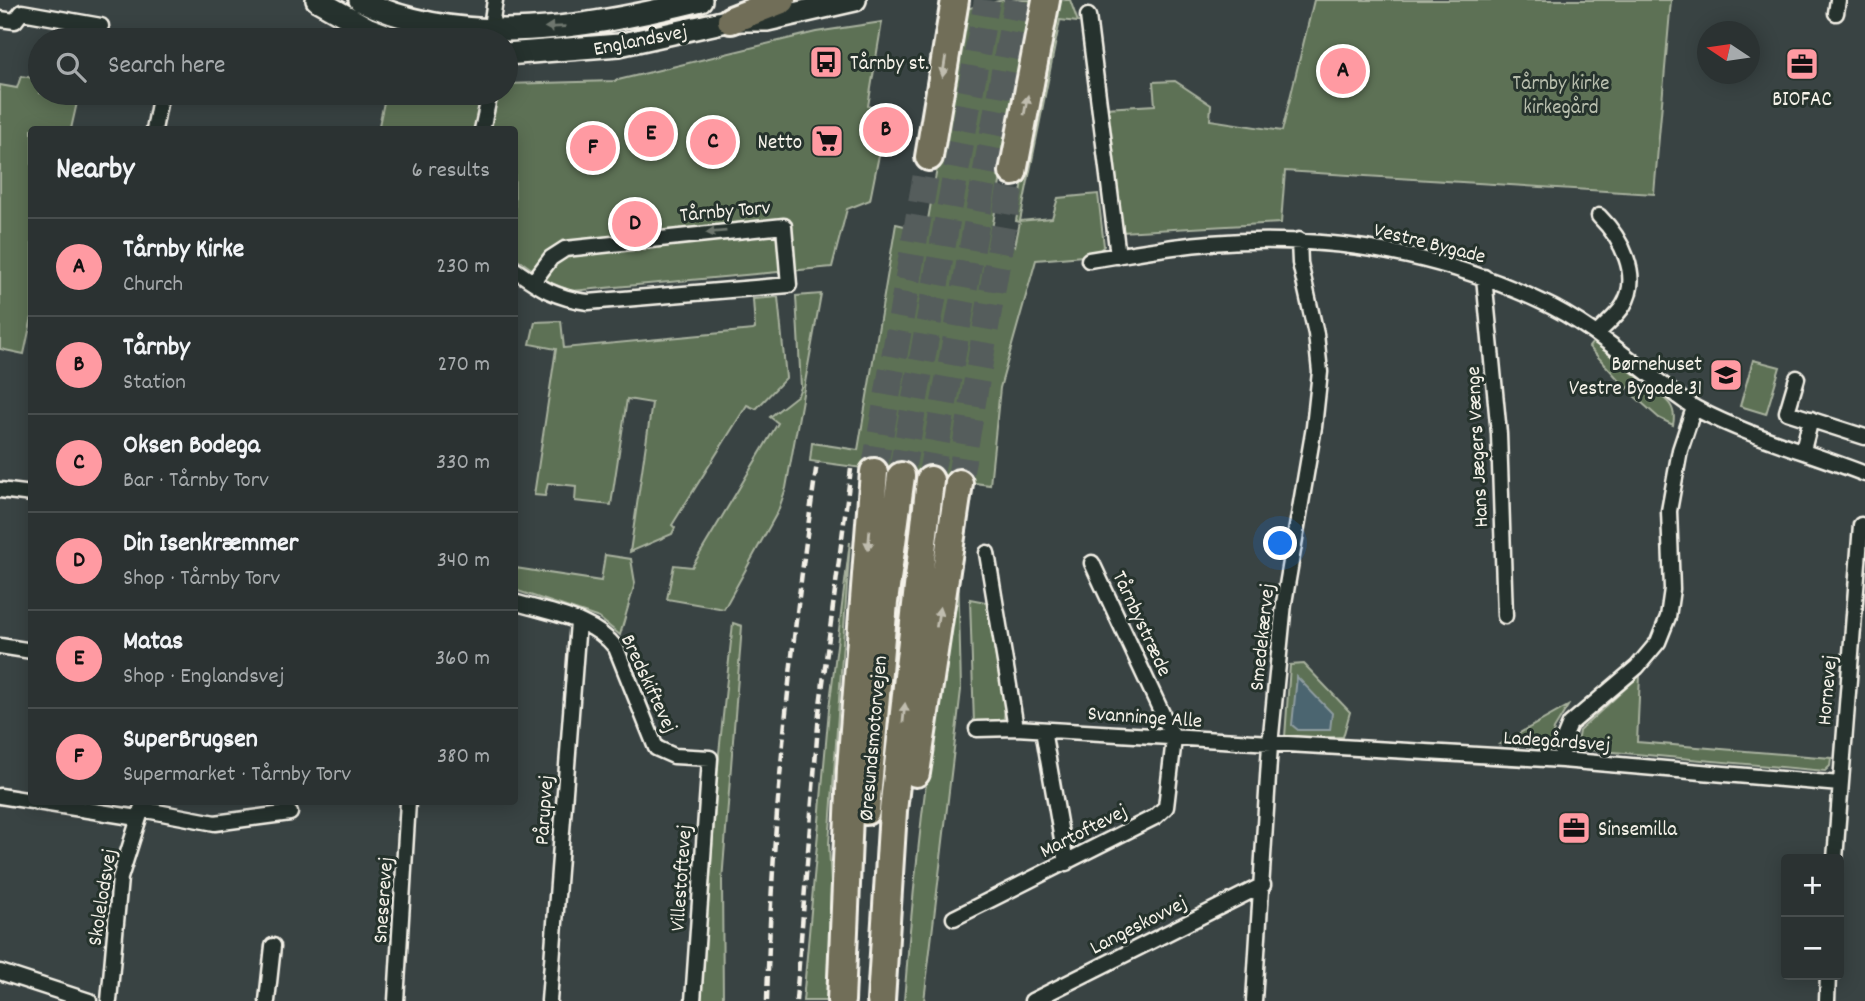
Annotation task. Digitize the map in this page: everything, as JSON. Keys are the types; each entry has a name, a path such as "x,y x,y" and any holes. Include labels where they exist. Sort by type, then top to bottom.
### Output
{"highway":[{"path":"731,20 782,0"},
{"path":"1013,172 1046,0"},
{"path":"929,157 951,6"},
{"path":"841,1001 851,768 874,472"},
{"name":"Øresundsmotorvejen","path":"855,1001 859,898 884,602 901,476"},
{"name":"Øresundsmotorvejen","path":"881,1001 893,811 930,480"},
{"path":"894,1001 898,923 918,748 959,483"}],"street":[{"path":"317,0 367,28"},
{"name":"Englandsvej","path":"360,0 419,21 457,28"},
{"path":"491,28 495,0"},
{"name":"Englandsvej","path":"518,31 627,18 701,0"},
{"name":"Englandsvej","path":"518,53 619,45 731,20 768,20 855,0"},
{"path":"0,19 15,21 22,12 102,26"},
{"path":"1088,16 1118,256"},
{"path":"155,126 159,105"},
{"path":"483,126 487,105"},
{"path":"1597,334 1623,307 1630,279 1622,247 1611,228 1599,216"},
{"name":"Tårnby Torv","path":"518,273 533,282 557,297 588,302 789,285 783,226 565,249 551,258 533,282"},
{"name":"Vestre Bygade","path":"1089,260 1207,243 1299,240 1362,246 1419,258 1484,277 1543,302 1597,334 1695,408 1747,432 1865,474"},
{"name":"Smedekærvej","path":"1254,1001 1270,745 1284,603 1314,427 1320,372 1317,334 1300,263 1299,240"},
{"name":"Hans Jægers Vænge","path":"1484,277 1499,434 1505,616"},
{"path":"1797,378 1787,412 1865,437"},
{"path":"1562,760 1563,741 1570,724 1637,667 1658,642 1668,617 1672,589 1670,511 1685,430 1695,408"},
{"path":"1803,450 1811,419"},
{"path":"0,490 28,494"},
{"name":"Hornevej","path":"1835,854 1861,525"},
{"path":"987,553 1016,728"},
{"name":"Tårnbystræde","path":"1092,563 1174,739"},
{"name":"Bredskiftevej","path":"518,603 596,629 615,648 656,747 674,756 710,758"},
{"name":"Pårupvej","path":"549,1001 578,622"},
{"path":"0,646 28,650"},
{"name":"Svanninge Alle","path":"977,729 1016,728 1270,745"},
{"path":"1043,730 1066,863"},
{"name":"Martoftevej","path":"954,918 1155,817 1167,807 1174,739"},
{"name":"Ladegårdsvej","path":"1270,745 1562,760 1840,784"},
{"name":"Villestoftevej","path":"693,1001 710,758"},
{"path":"0,796 28,800"},
{"path":"82,805 141,809 215,823 289,813"},
{"name":"Sneserevej","path":"396,1001 408,805"},
{"name":"Skolelodsvej","path":"109,1001 120,878 141,809"},
{"name":"Langeskovvej","path":"1032,1001 1263,885"},
{"path":"267,1001 273,946"},
{"path":"0,972 89,1001"},
{"path":"1827,1001 1829,980"}],"green space":[{"path":"1003,0 1031,0 990,241 1015,246 1020,222 1016,221 1055,0 1070,0 1078,22 1060,20 1020,221 1052,218 1058,198 1098,194 1104,246 1095,255 1036,260 1000,388 990,485 810,461 812,443 858,450 896,224 926,231 965,9"},
{"name":"Tårnby kirke kirkegård","path":"1314,0 1671,0 1654,194 1285,171 1281,223 1121,232 1105,108 1155,105 1153,82 1175,81 1211,105 1210,120 1282,131"},
{"path":"882,22 868,106 887,115 870,200 847,209 832,267 572,291 551,283 518,259 518,126 379,126 383,105 518,105 518,84 614,81 816,32"},
{"path":"21,76 28,77 28,105 76,105 72,126 28,126 28,336 24,354 0,349 0,85 17,88"},
{"path":"821,294 786,488 778,511 724,609 667,599 674,565 692,567 778,423 770,417 798,395 801,387 796,296"},
{"path":"778,297 786,378 756,409 747,405 672,525 675,528 672,534 630,552 652,403 627,399 611,505 575,501 576,486 548,483 545,496 534,495 556,349 530,344 535,322 561,321 564,348 753,330 753,299"},
{"path":"1593,342 1639,378 1627,389 1589,347"},
{"path":"1753,360 1780,367 1766,414 1740,406"},
{"path":"1645,384 1671,406 1673,425 1659,418 1633,395"},
{"path":"850,542 829,844 831,885 827,1001 803,1001 829,709"},
{"path":"605,555 631,559 635,583 620,635 599,618 518,591 518,568 601,581"},
{"path":"958,563 961,690 924,1001 904,1001 926,781"},
{"path":"970,599 986,602 1005,707 1004,719 974,724"},
{"path":"733,623 742,626 722,881 723,1001 701,1001 719,753"},
{"path":"1304,664 1350,712 1343,737 1285,737 1290,665"},
{"path":"1640,675 1637,742 1831,758 1830,766 1825,771 1580,749 1577,743 1579,731"},
{"path":"1568,706 1554,729 1550,748 1500,744"}],"water":[{"path":"1297,677 1332,713 1330,730 1298,730 1292,725"}],"tunnel":[{"path":"901,476 987,0"},
{"path":"930,480 1017,0"},
{"path":"874,472 929,157"},
{"path":"959,483 1013,172"}],"railway":[{"path":"767,1001 773,866 784,731 817,463"},
{"path":"796,1001 819,713 851,469"}],"place":[{"name":"Tårnby st.","path":"826,62"},
{"name":"BIOFAC","path":"1802,64"},
{"name":"Tårnby Kirke","path":"1343,71"},
{"name":"Tårnby","path":"886,130"},
{"name":"Matas","path":"651,134"},
{"name":"Netto","path":"827,141"},
{"name":"Oksen Bodega","path":"713,142"},
{"name":"SuperBrugsen","path":"593,148"},
{"name":"Din Isenkræmmer","path":"635,224"},
{"name":"Børnehuset Vestre Bygade 31","path":"1726,375"},
{"name":"Sinsemilla","path":"1574,828"}]}
